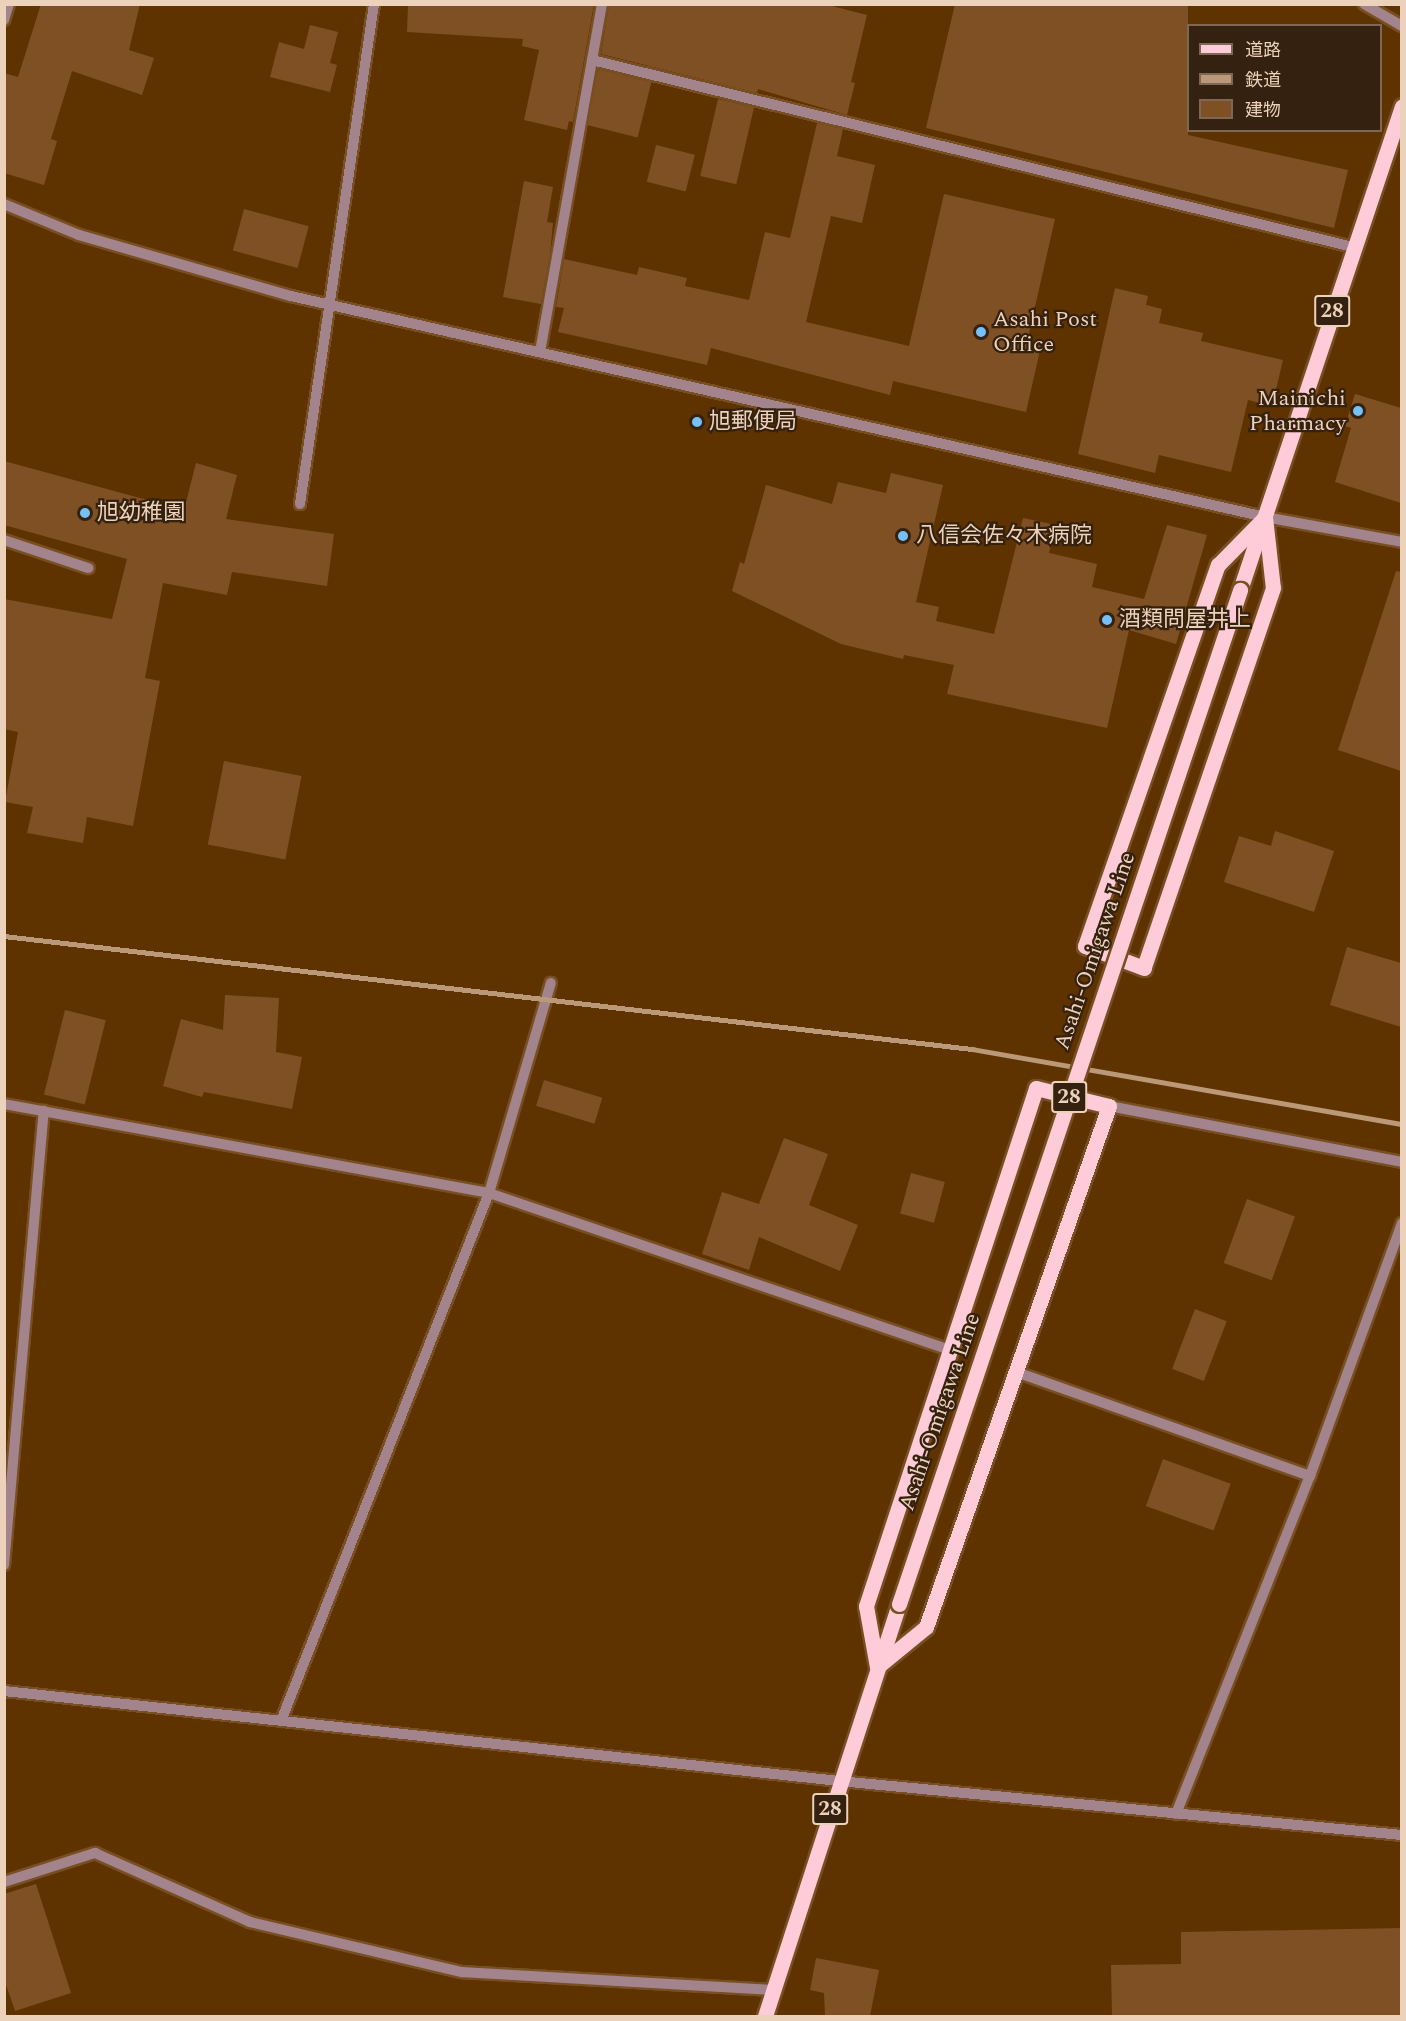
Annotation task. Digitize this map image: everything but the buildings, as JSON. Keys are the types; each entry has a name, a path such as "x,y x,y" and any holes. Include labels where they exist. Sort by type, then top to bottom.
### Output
{"main road":[{"name":"Asahi-Omigawa Line","path":"765,2016 839,1781 1265,517 1401,106"},
{"path":"1265,517 1273,588 1144,968 1085,946 1218,565 1265,517"},
{"path":"1036,1088 1109,1106 926,1627 877,1667 866,1606 952,1352 1036,1088"}],"street":[{"path":"4,20 9,4"},
{"path":"300,504 374,4"},
{"path":"540,352 602,4"},
{"path":"1364,4 1401,26"},
{"path":"592,60 1353,247"},
{"path":"5,208 148,256 330,305 1265,517 1401,542"},
{"path":"4,540 88,568"},
{"path":"281,1721 489,1193 550,983"},
{"path":"4,1104 489,1193 952,1352"},
{"path":"1109,1106 1401,1162"},
{"path":"4,1565 44,1111"},
{"path":"1176,1814 1310,1476 1401,1223"},
{"path":"1016,1372 1310,1476"},
{"path":"4,1691 839,1781 1401,1835"},
{"path":"4,1882 95,1853 250,1922 462,1972 772,1990"}],"railway":[{"path":"4,936 972,1049 1402,1124"}],"place":[{"name":"Asahi Post Office","path":"981,332"},
{"name":"Mainichi Pharmacy","path":"1358,411"},
{"name":"旭郵便局","path":"697,422"},
{"name":"旭幼稚園","path":"85,513"},
{"name":"八信会佐々木病院","path":"903,536"},
{"name":"酒類問屋井上","path":"1107,620"}]}
